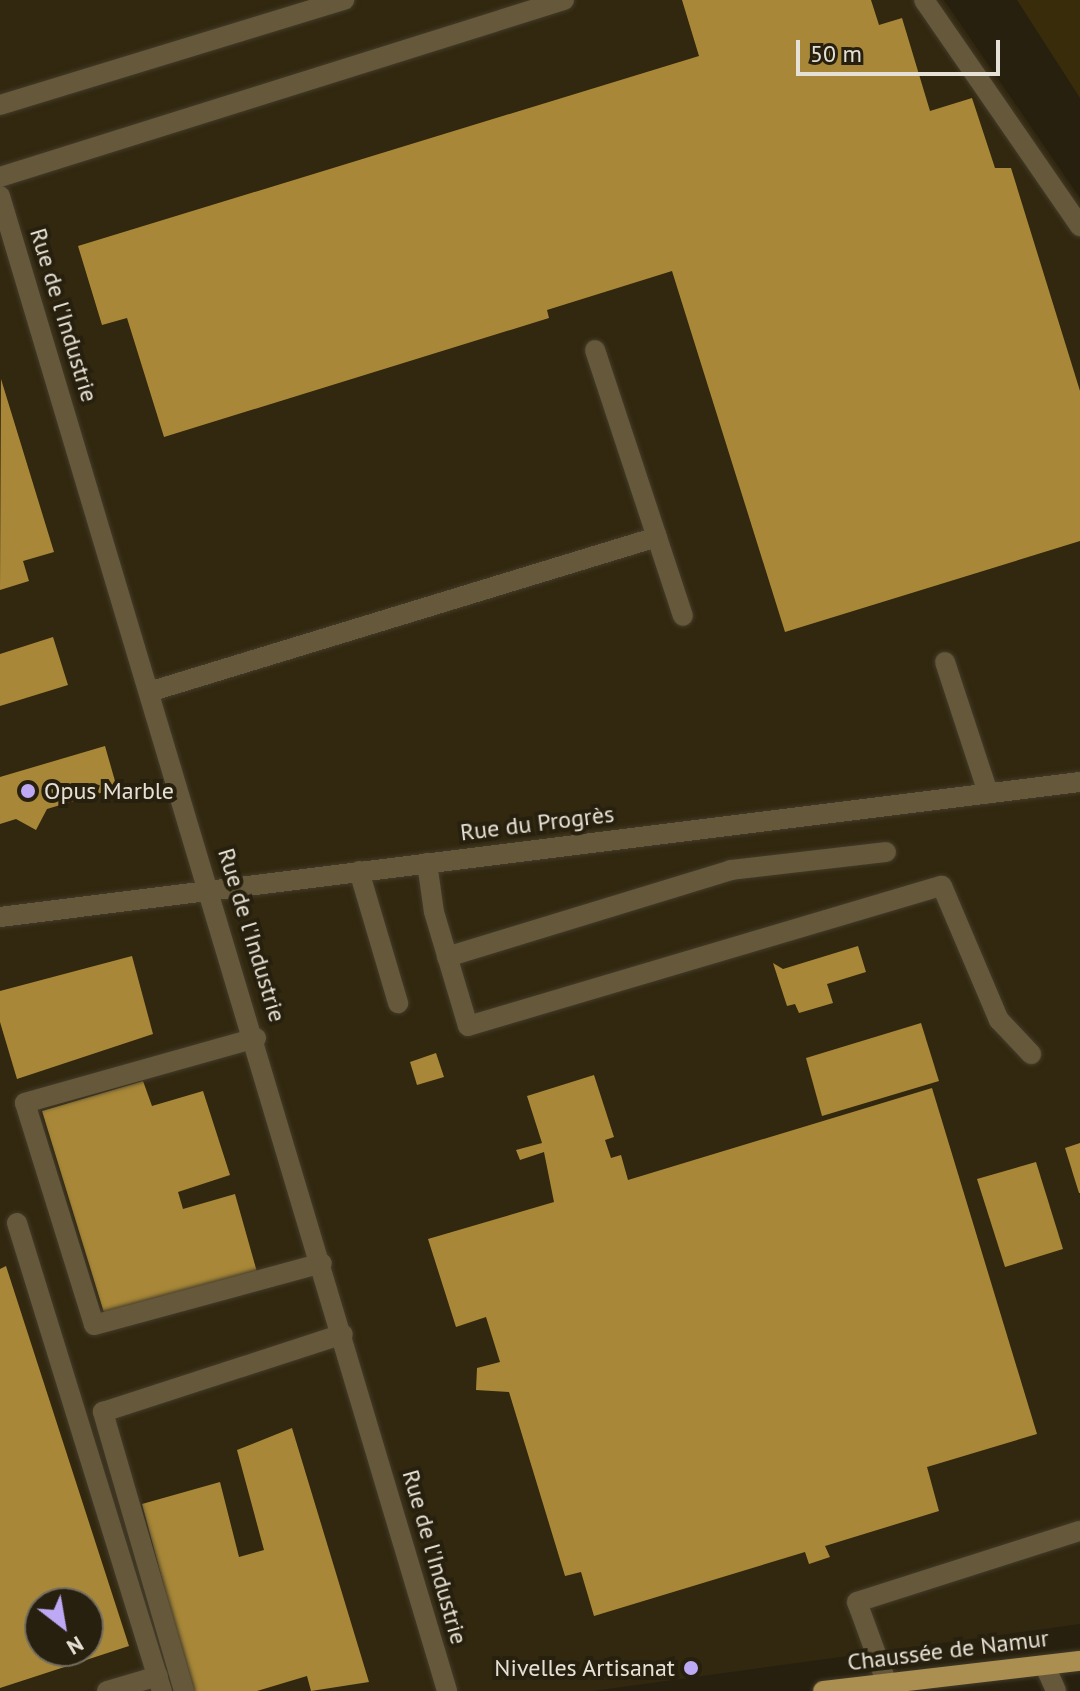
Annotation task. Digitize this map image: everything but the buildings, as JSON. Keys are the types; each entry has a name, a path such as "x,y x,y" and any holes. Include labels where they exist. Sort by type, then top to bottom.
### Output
{"main road":[{"name":"Chaussée de Namur","path":"823,1691 1080,1661"}],"street":[{"path":"0,105 344,0"},
{"path":"0,177 564,0"},
{"path":"924,0 1080,226"},
{"name":"Rue de l'Industrie","path":"0,196 212,889 447,1691"},
{"path":"595,350 683,616"},
{"path":"152,691 657,537"},
{"path":"945,662 988,793"},
{"name":"Rue du Progrès","path":"0,917 1080,782"},
{"path":"447,957 731,870 886,852"},
{"path":"427,863 447,957 468,1026 942,886 999,1020 1031,1054"},
{"path":"359,871 398,1003"},
{"path":"256,1038 25,1103 94,1325 322,1263"},
{"path":"17,1223 160,1684 107,1691"},
{"path":"184,1691 103,1412 343,1334"},
{"path":"887,1684 857,1602 1080,1531"},
{"path":"1045,1666 1056,1691"}],"shaded area":[{"path":"0,0 944,0 1080,198 1080,1624 593,1691 0,1691"},
{"path":"1017,0 1080,0 1080,98"}],"place":[{"name":"Opus Marble","path":"28,791"},
{"name":"Nivelles Artisanat","path":"691,1668"}]}
